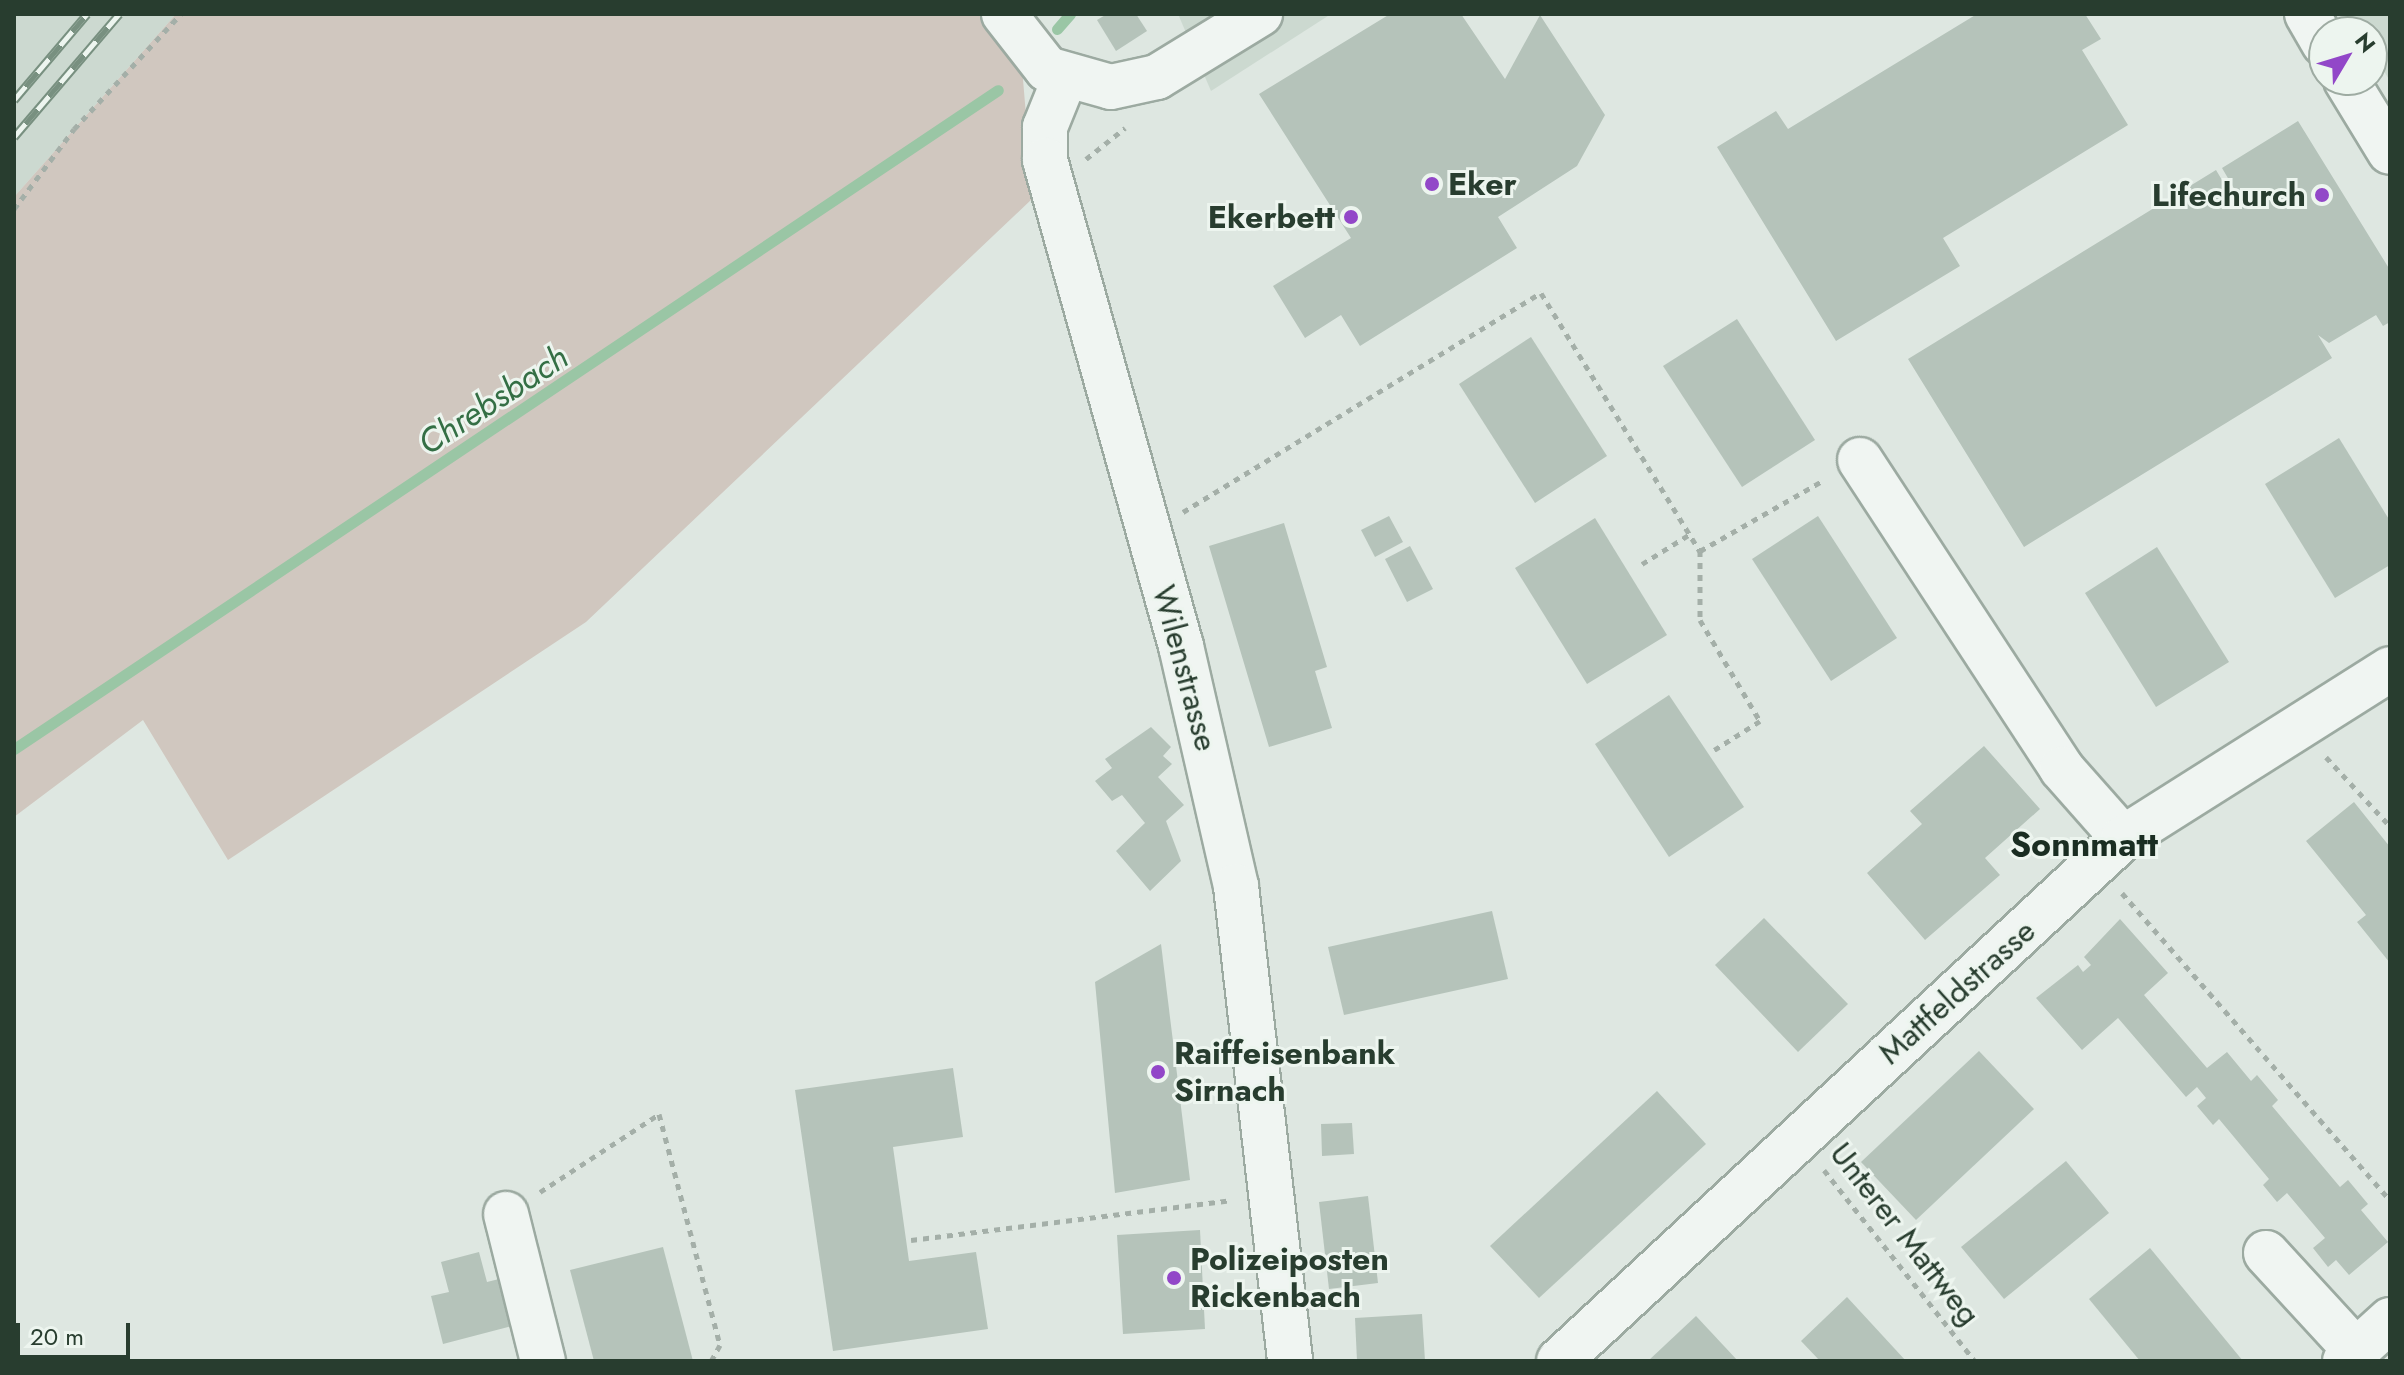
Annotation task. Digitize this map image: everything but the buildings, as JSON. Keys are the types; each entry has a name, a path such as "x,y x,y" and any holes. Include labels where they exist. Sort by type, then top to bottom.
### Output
{"street":[{"path":"1004,14 1033,59 1064,80 1137,85 1260,14"},
{"name":"Wilenstrasse","path":"1064,80 1045,127 1045,160 1184,660 1236,886 1290,1361"},
{"path":"2356,96 2390,152"},
{"path":"1860,460 2062,769 2110,851"},
{"name":"Mattfeldstrasse","path":"1559,1361 2110,851 2390,669"},
{"path":"506,1214 543,1361"},
{"path":"2266,1253 2351,1356 2390,1320"}],"path":[{"path":"14,209 74,129 181,14"},
{"path":"1176,516 1220,496 1541,293 1700,551 1700,620 1760,721 1714,750"},
{"path":"1700,551 1860,460"},
{"path":"1642,564 1690,534"},
{"path":"2301,725 2390,826"},
{"path":"2110,851 2390,1200"},
{"path":"506,1214 659,1114 720,1345 711,1361"},
{"name":"Unterer Mattweg","path":"1798,1137 1975,1361"},
{"path":"911,1240 1240,1199"}],"shaded area":[{"path":"14,14 176,14 14,197"},
{"path":"176,14 985,14 1020,44 1033,198 586,622 228,860 143,720 14,817 14,197"},
{"path":"1178,14 1331,14 1211,91"},
{"path":"2348,14 2390,14 2390,81 2388,16"}],"waterway":[{"name":"Chrebsbach","path":"1057,29 1070,14"},
{"name":"Chrebsbach","path":"14,749 998,90"}],"railway":[{"path":"14,100 87,14"},
{"path":"14,137 119,14"}],"place":[{"name":"Eker","path":"1432,184"},
{"name":"Lifechurch","path":"2322,195"},
{"name":"Ekerbett","path":"1351,217"},
{"name":"Raiffeisenbank Sirnach","path":"1158,1072"},
{"name":"Polizeiposten Rickenbach","path":"1174,1278"}],"district":[{"name":"Sonnmatt","path":"2084,845"}]}
